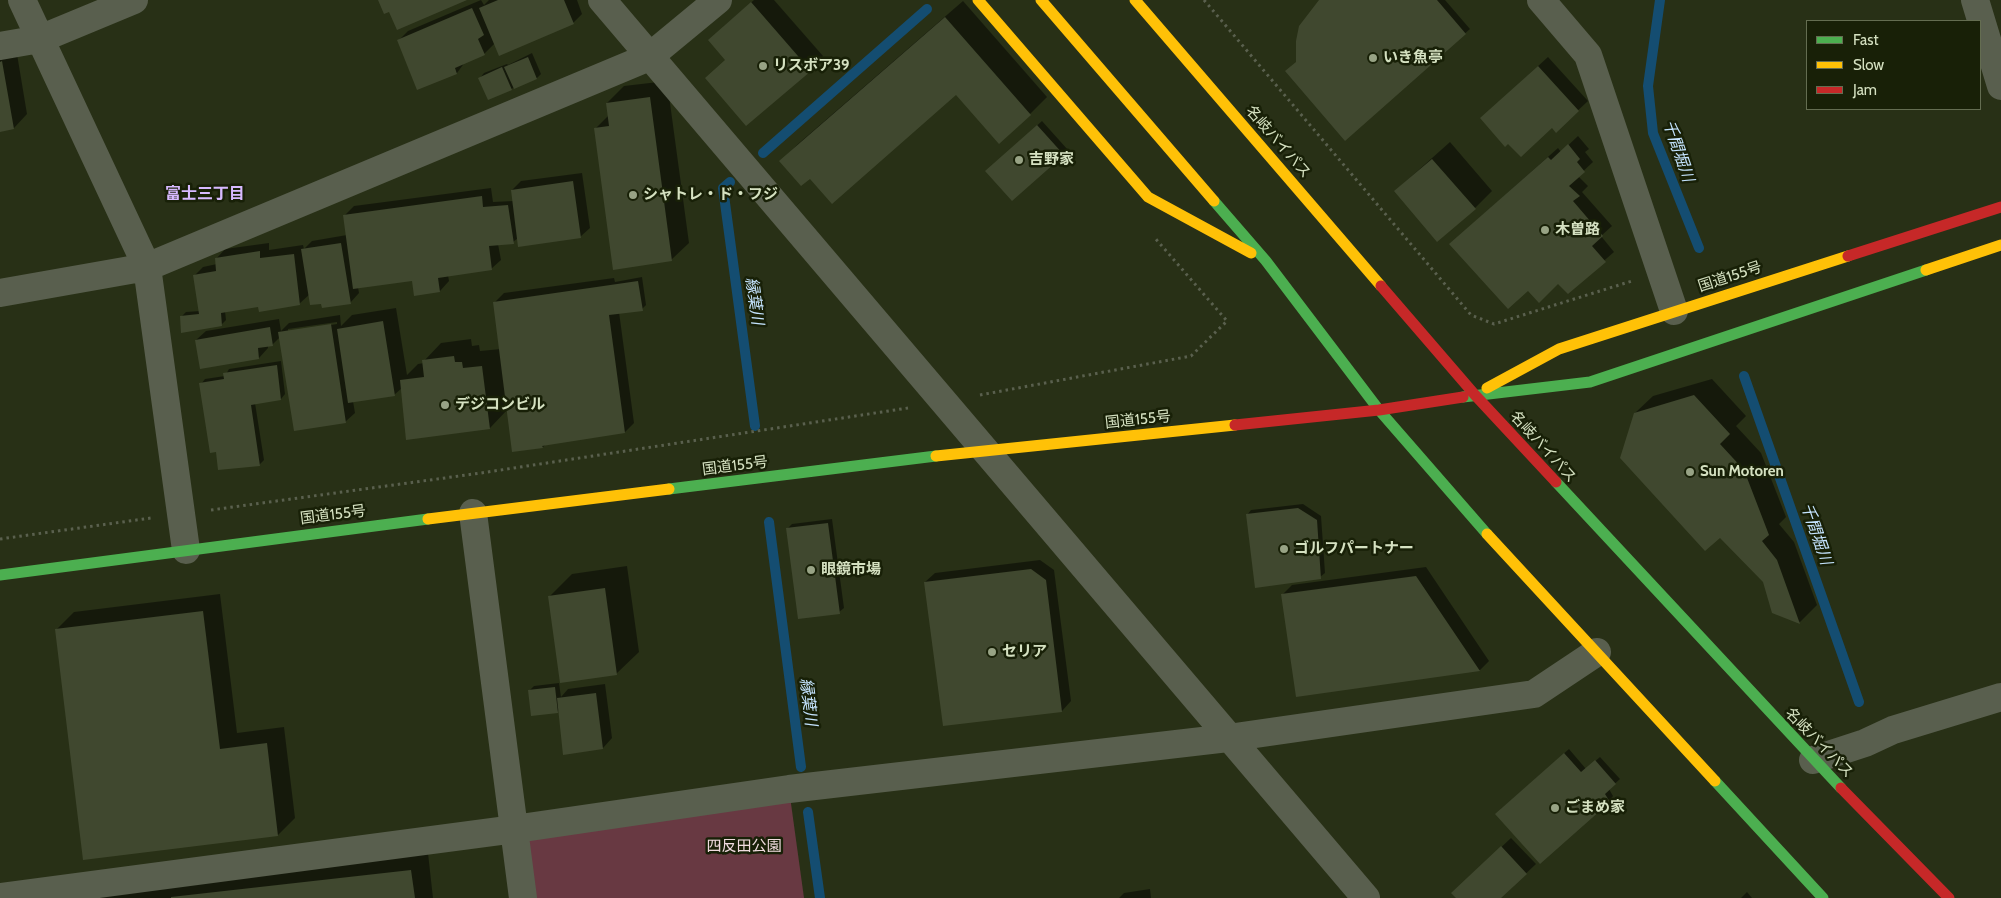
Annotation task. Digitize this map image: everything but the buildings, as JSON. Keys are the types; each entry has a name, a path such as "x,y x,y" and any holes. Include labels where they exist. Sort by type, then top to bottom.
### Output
{"highway":[{"path":"978,0 1148,197 1266,261"},
{"path":"1042,0 1266,261 1379,410 1454,499 1823,898"},
{"name":"名岐バイパス","path":"1135,0 1475,394 1813,760 1941,893 1949,898"},
{"path":"1141,0 1147,13"},
{"name":"国道155号","path":"1475,394 1559,349 2001,207"},
{"name":"国道155号","path":"0,575 473,513 987,450 1379,410 1475,394 1590,382 2001,245"}],"street":[{"path":"22,0 147,267 186,550"},
{"path":"0,46 40,38 134,0"},
{"path":"602,0 649,58 987,450 1228,738 1366,898"},
{"path":"0,293 147,267 649,58 718,0"},
{"path":"1541,0 1588,55 1674,311"},
{"path":"1975,0 2001,86"},
{"path":"473,513 523,898"},
{"path":"0,897 515,829 789,789 1228,738 1534,694 1597,652"},
{"path":"1813,760 1865,743 1894,730 2001,697"}],"path":[{"path":"1204,0 1471,315 1494,324 1661,272"},
{"path":"0,539 481,473 945,402 1191,356 1227,320 1148,231"}],"green space":[{"name":"四反田公園","path":"789,789 804,898 523,898 515,829"}],"waterway":[{"name":"千間堀川","path":"1660,0 1648,86 1653,133 1699,248"},
{"name":"縁葉川","path":"763,153 927,9"},
{"name":"縁葉川","path":"730,182 723,188 755,426"},
{"name":"千間堀川","path":"1744,376 1859,702"},
{"name":"縁葉川","path":"769,522 801,767"},
{"name":"縁葉川","path":"808,812 820,898"}],"traffic: fast":[{"path":"1214,201 1266,261 1379,410 1487,534"},
{"path":"1463,397 1590,382 1926,270"},
{"path":"669,489 936,456"},
{"path":"1556,482 1841,788"},
{"path":"0,575 428,519"},
{"path":"1715,781 1823,898"}],"traffic: slow":[{"path":"978,0 1148,197 1251,253"},
{"path":"1041,0 1214,201"},
{"path":"1135,0 1381,286"},
{"path":"1926,270 2001,245"},
{"path":"1487,388 1559,349 1848,256"},
{"path":"936,456 1235,425"},
{"path":"428,519 669,489"},
{"path":"1487,534 1715,781"}],"traffic: jam":[{"path":"1848,256 2001,207"},
{"path":"1381,286 1475,395 1556,482"},
{"path":"1235,425 1379,410 1463,397"},
{"path":"1841,788 1949,898"}],"place":[{"name":"いき魚亭","path":"1373,58"},
{"name":"リスボア39","path":"763,66"},
{"name":"吉野家","path":"1019,160"},
{"name":"シャトレ・ド・フジ","path":"633,195"},
{"name":"木曽路","path":"1545,230"},
{"name":"デジコンビル","path":"445,405"},
{"name":"Sun Motoren","path":"1690,472"},
{"name":"ゴルフパートナー","path":"1284,549"},
{"name":"眼鏡市場","path":"811,570"},
{"name":"セリア","path":"992,652"},
{"name":"ごまめ家","path":"1555,808"}],"district":[{"name":"富士三丁目","path":"205,194"}]}
